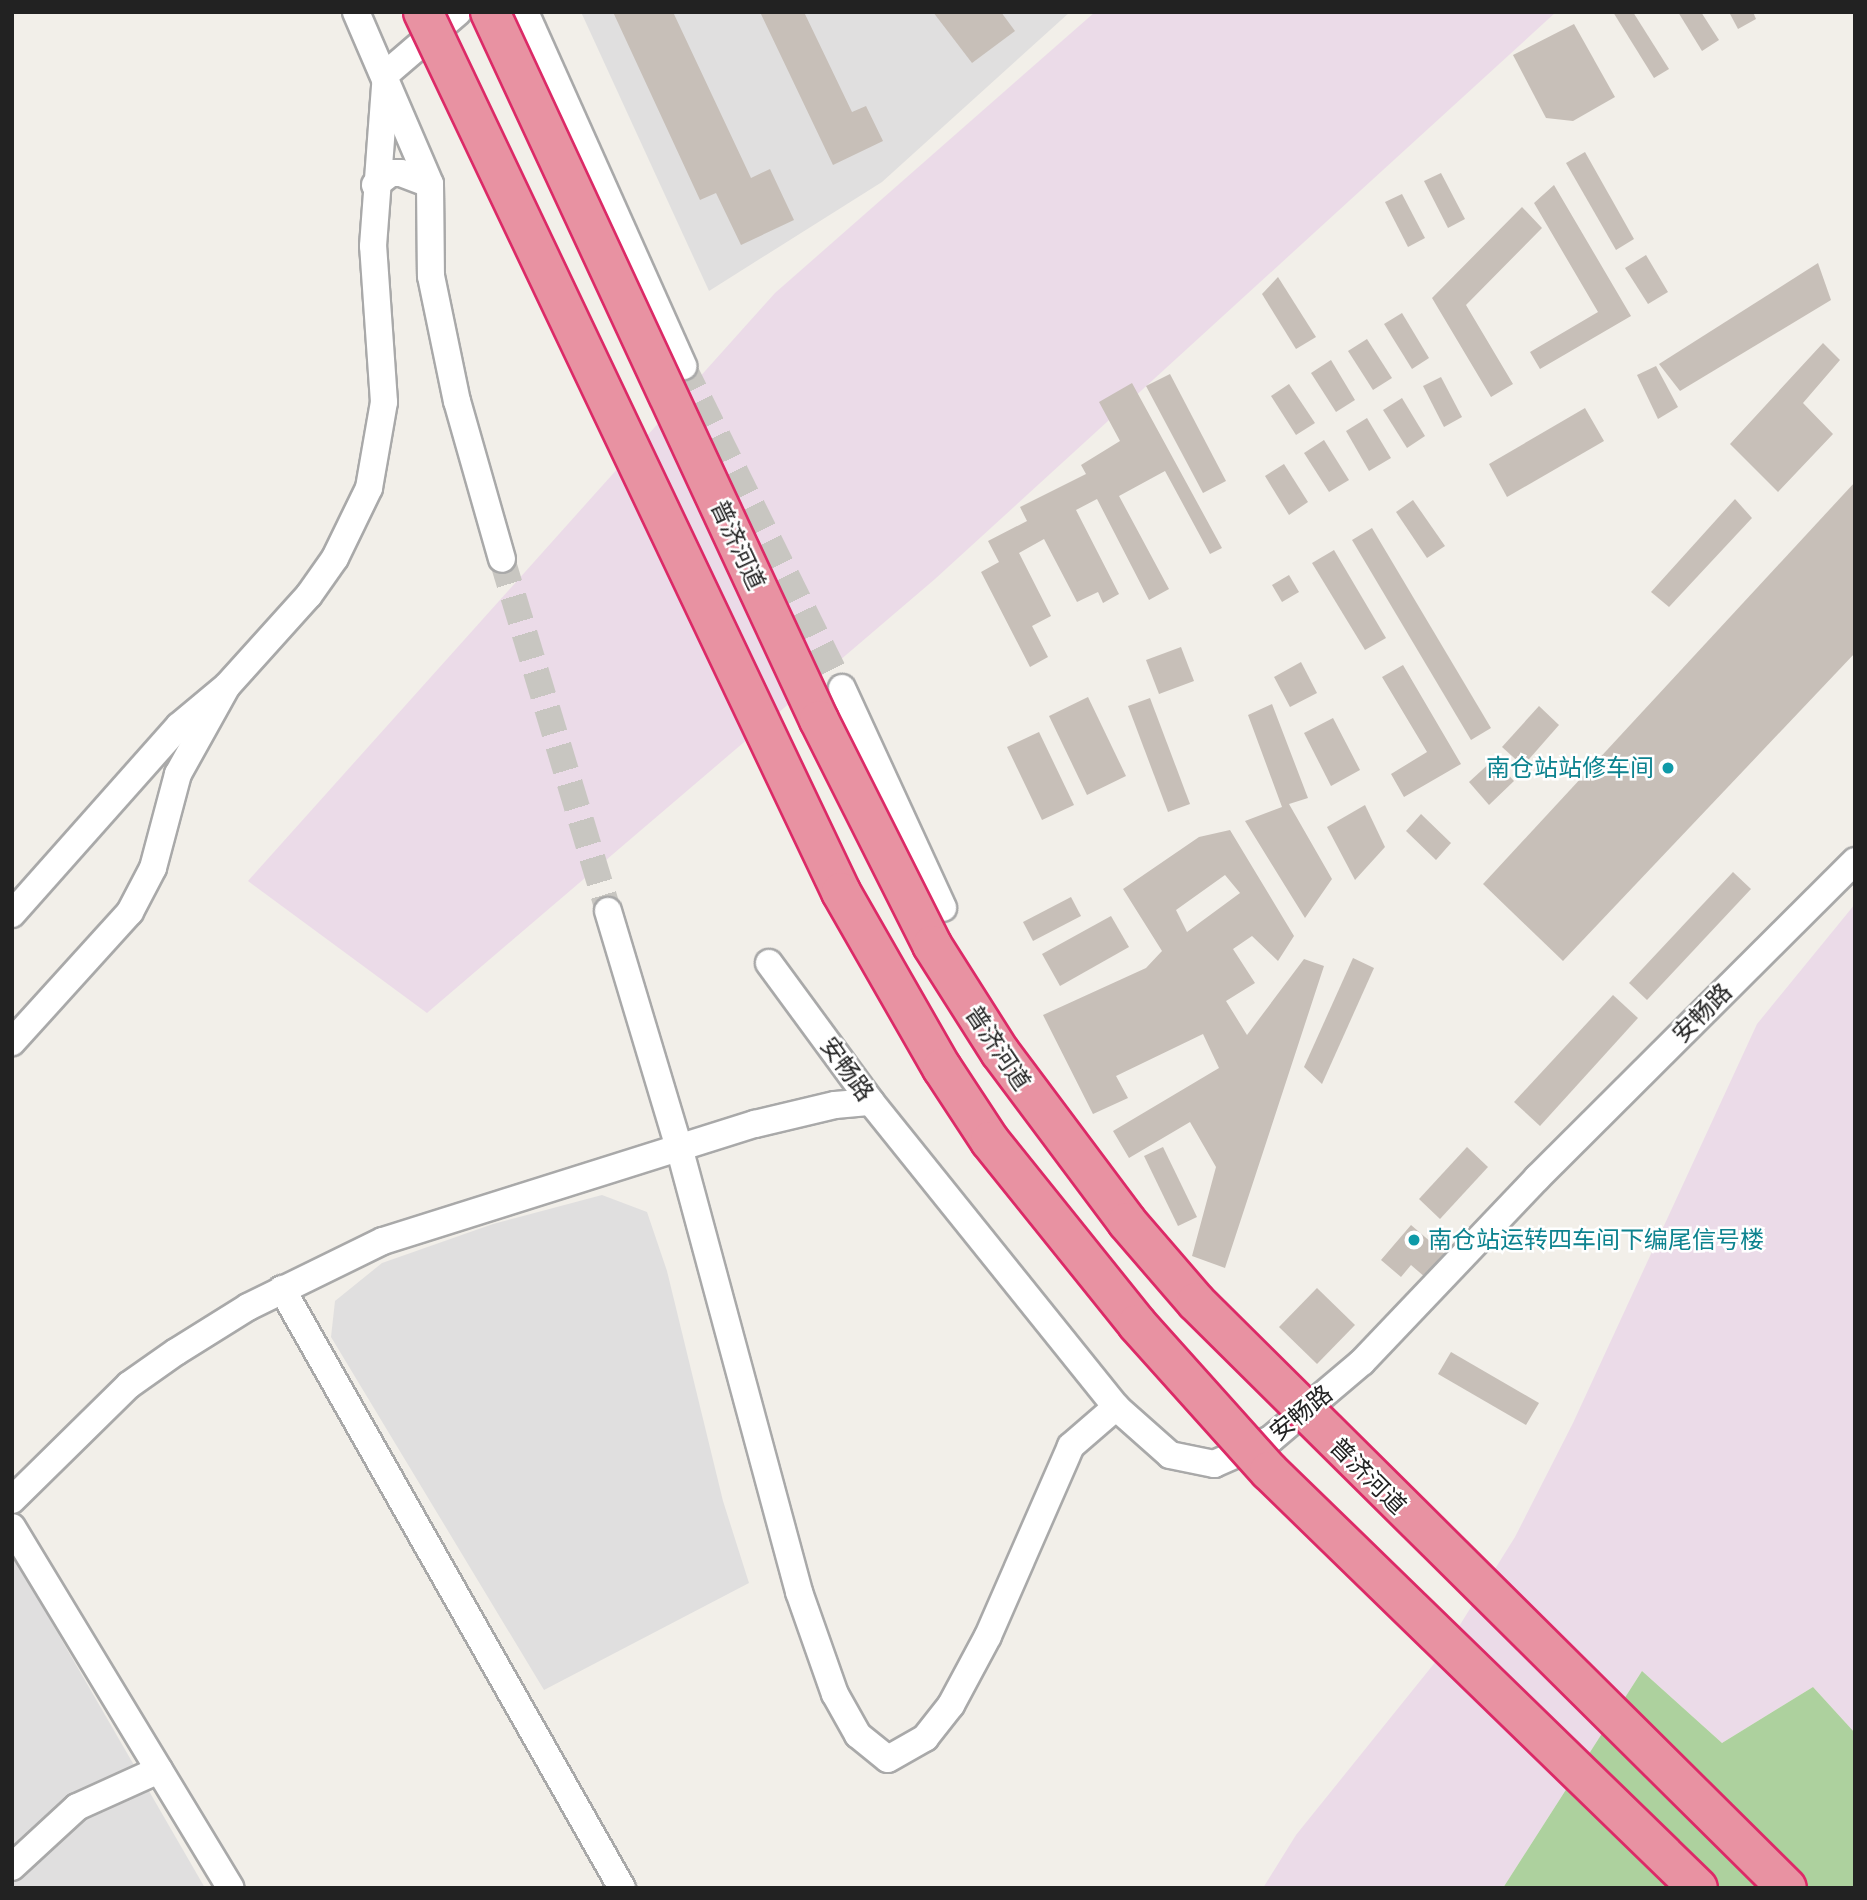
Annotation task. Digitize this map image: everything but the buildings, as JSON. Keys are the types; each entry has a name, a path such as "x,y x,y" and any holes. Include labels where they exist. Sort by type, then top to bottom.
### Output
{"highway":[{"path":"423,12 841,892 942,1068 990,1141 1137,1324 1269,1471 1698,1888"},
{"name":"普济河道","path":"490,12 825,732 932,945 1000,1052 1127,1222 1196,1302 1787,1888"}],"street":[{"path":"356,12 386,74 430,184 431,276 457,401 502,559"},
{"path":"12,914 179,726 227,686 310,595 335,558 369,488 384,402 373,246 375,185 386,74 458,12"},
{"path":"525,12 683,366"},
{"path":"375,185 391,173 401,173 430,184"},
{"path":"12,1042 117,929 139,897 160,849 178,774 227,686"},
{"path":"842,688 943,908"},
{"name":"安畅路","path":"769,963 871,1102 1116,1407 1170,1455 1214,1464 1271,1439 1362,1362 1537,1178 1855,861"},
{"path":"608,911 679,1147 799,1592 835,1694 858,1735 888,1759 925,1738 951,1705 988,1636 1071,1446 1116,1407"},
{"path":"12,1500 129,1385 282,1289 383,1241 679,1147 835,1105 871,1102"},
{"path":"282,1289 622,1888"},
{"path":"12,1527 231,1888"},
{"path":"12,1867 77,1807 159,1770"}],"shaded area":[{"path":"581,12 1070,12 882,182 709,291"},
{"path":"1095,12 1556,12 935,579 427,1013 248,881 775,293"},
{"path":"1855,904 1855,1733 1813,1687 1722,1743 1642,1671 1503,1888 1263,1888 1296,1835 1441,1655 1515,1537 1573,1423 1757,1024"},
{"path":"602,1195 647,1212 667,1271 723,1501 749,1583 544,1690 331,1337 335,1301 382,1263 493,1224"},
{"path":"12,1554 205,1888 12,1888"}],"green space":[{"path":"1642,1671 1722,1743 1813,1687 1855,1733 1855,1888 1503,1888"}],"tunnel":[{"path":"683,366 842,688"},
{"path":"502,559 608,911"}],"place":[{"name":"南仓站站修车间","path":"1668,768"},
{"name":"南仓站运转四车间下编尾信号楼","path":"1414,1240"}]}
